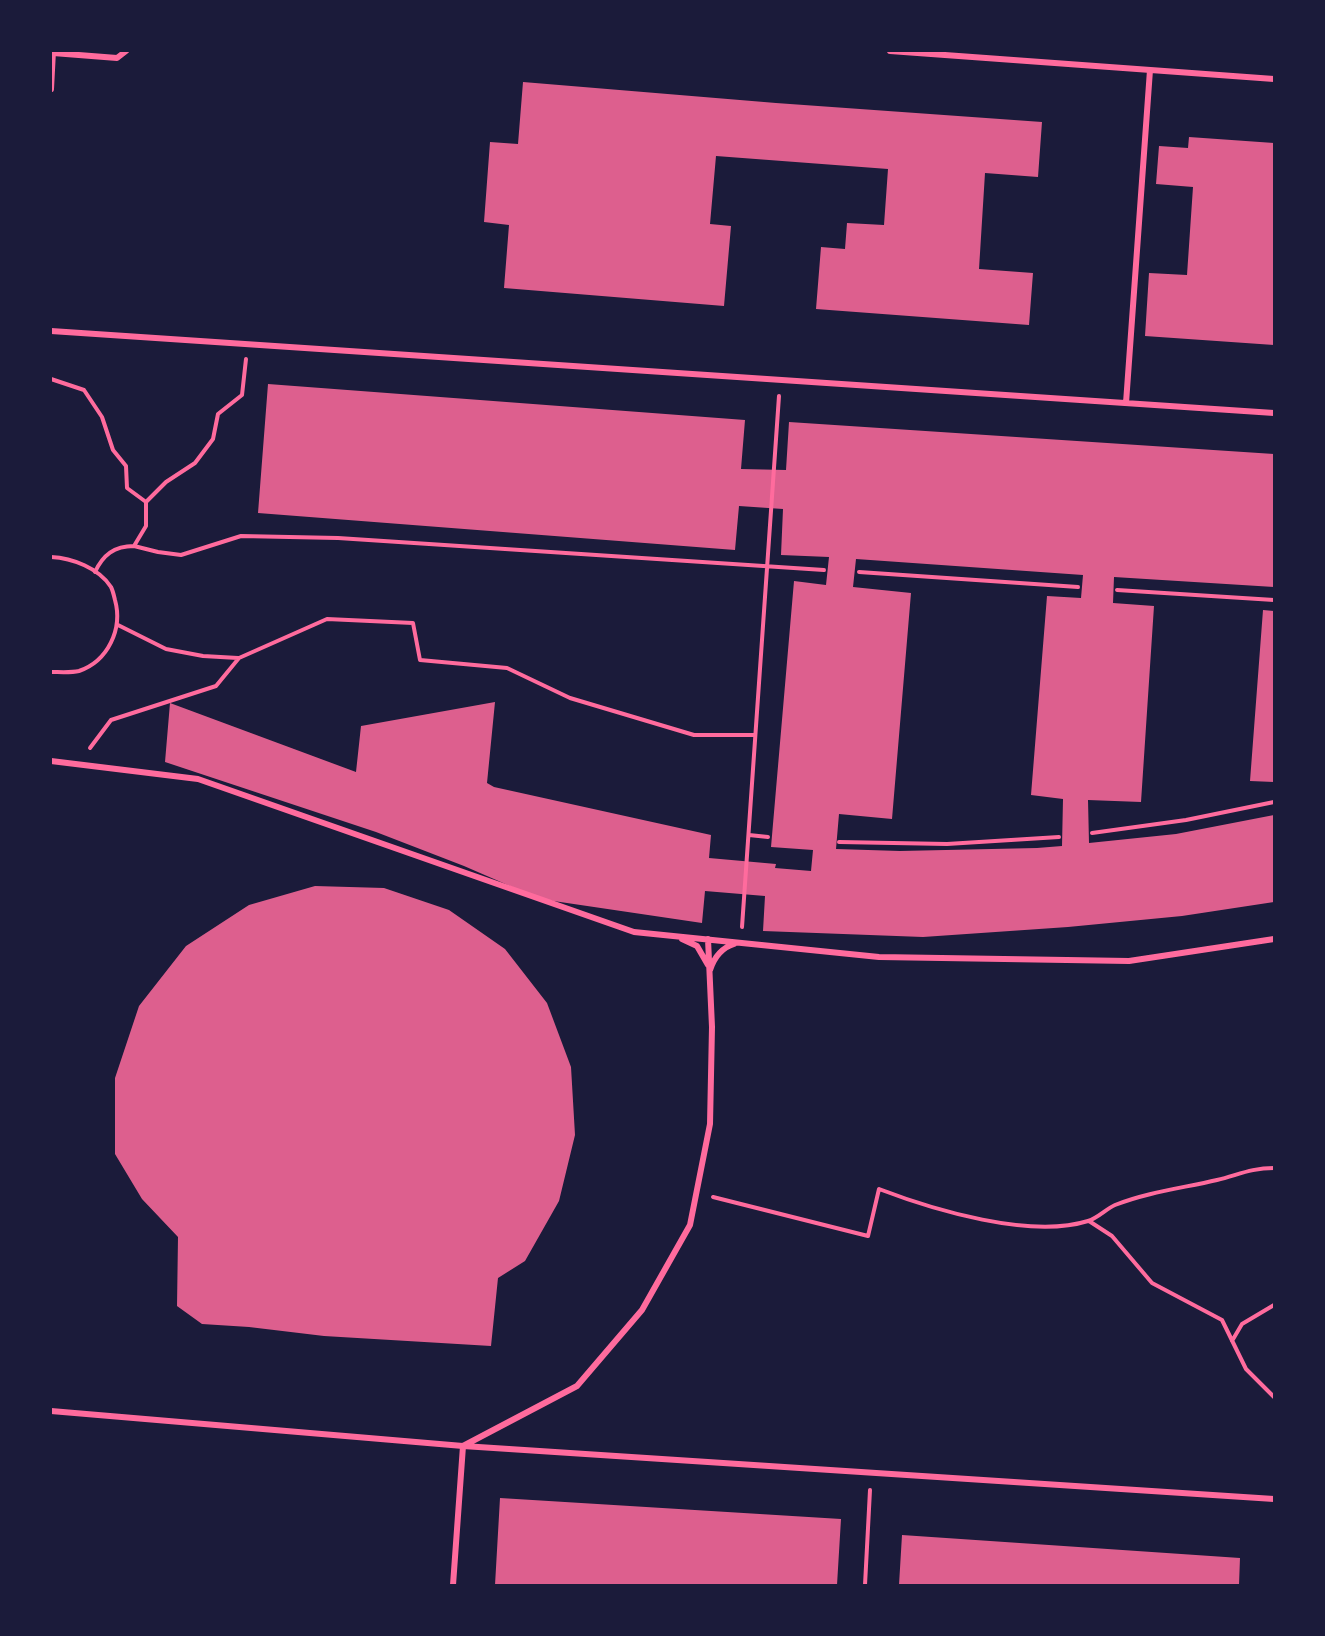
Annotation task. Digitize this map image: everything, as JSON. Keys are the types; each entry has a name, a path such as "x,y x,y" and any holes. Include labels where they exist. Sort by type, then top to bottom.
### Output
{"street":[{"path":"51,89 53,52 117,58 126,51"},
{"path":"890,51 1274,79"},
{"path":"1126,403 1150,70"},
{"path":"51,331 1274,413"},
{"path":"51,761 198,779 634,932 879,957 1129,961 1274,939"},
{"path":"674,936 697,946 706,960 710,974"},
{"path":"463,1446 577,1386 642,1310 690,1225 710,1124 712,1027 708,939"},
{"path":"710,974 714,961 722,950 741,943"},
{"path":"51,1411 463,1446 1274,1499"},
{"path":"453,1585 463,1446"}],"path":[{"path":"134,546 146,526 146,502 166,482 195,463 213,439 218,414 242,395 248,344"},
{"path":"51,379 84,390 102,417 113,450 126,466 127,488 146,502"},
{"path":"741,943 780,380"},
{"path":"94,572 100,559 120,546 134,546 182,555 241,536 338,538 824,570"},
{"path":"51,556 83,564 112,588 118,625 109,646 97,661 77,671 51,672"},
{"path":"859,572 1078,587"},
{"path":"1117,590 1274,600"},
{"path":"118,625 166,649 203,656 239,658 327,620 413,623 420,660 507,668 570,698 694,735 755,735"},
{"path":"77,764 111,720 216,686 239,658"},
{"path":"1092,832 1186,820 1274,802"},
{"path":"749,835 768,837"},
{"path":"839,842 947,844 1059,837"},
{"path":"697,1192 868,1236 879,1189 941,1211 1000,1223 1047,1227 1089,1221 1114,1206 1161,1191 1219,1180 1255,1168 1274,1168"},
{"path":"1089,1221 1112,1236 1152,1283 1222,1320 1246,1369 1274,1397"},
{"path":"1231,1342 1242,1324 1274,1305"},
{"path":"865,1585 871,1473"}],"building":[{"path":"523,82 1042,122 1038,177 985,173 979,269 1033,273 1029,325 816,309 821,247 845,249 847,223 884,225 888,169 716,156 710,224 731,226 724,306 504,288 509,225 484,222 490,142 518,144"},
{"path":"1189,137 1274,143 1274,345 1145,336 1149,273 1187,275 1193,187 1156,184 1159,146 1188,148"},
{"path":"268,384 745,420 741,469 786,470 789,422 1274,454 1274,587 1114,577 1113,603 1154,606 1141,802 1088,800 1089,843 1176,834 1274,815 1274,902 1182,916 923,937 763,931 765,896 705,891 702,923 540,899 464,866 376,832 165,762 170,703 356,772 361,726 495,702 487,783 494,787 711,835 709,858 776,864 775,868 811,871 813,850 771,847 794,581 826,585 829,557 781,555 783,509 739,506 735,550 258,513","holes":["856,559 1083,575 1081,598 1047,596 1031,795 1063,799 1062,846 900,851 836,849 839,814 892,819 911,593 853,587"]},
{"path":"1263,610 1274,611 1274,782 1250,781"},
{"path":"315,886 384,888 449,910 505,949 547,1003 571,1067 575,1135 559,1201 525,1261 498,1278 491,1346 324,1336 202,1324 177,1306 178,1237 142,1199 115,1154 115,1078 139,1006 186,946 249,905"},
{"path":"500,1498 841,1519 837,1585 495,1585"},
{"path":"902,1535 1240,1558 1239,1585 899,1585"}]}
